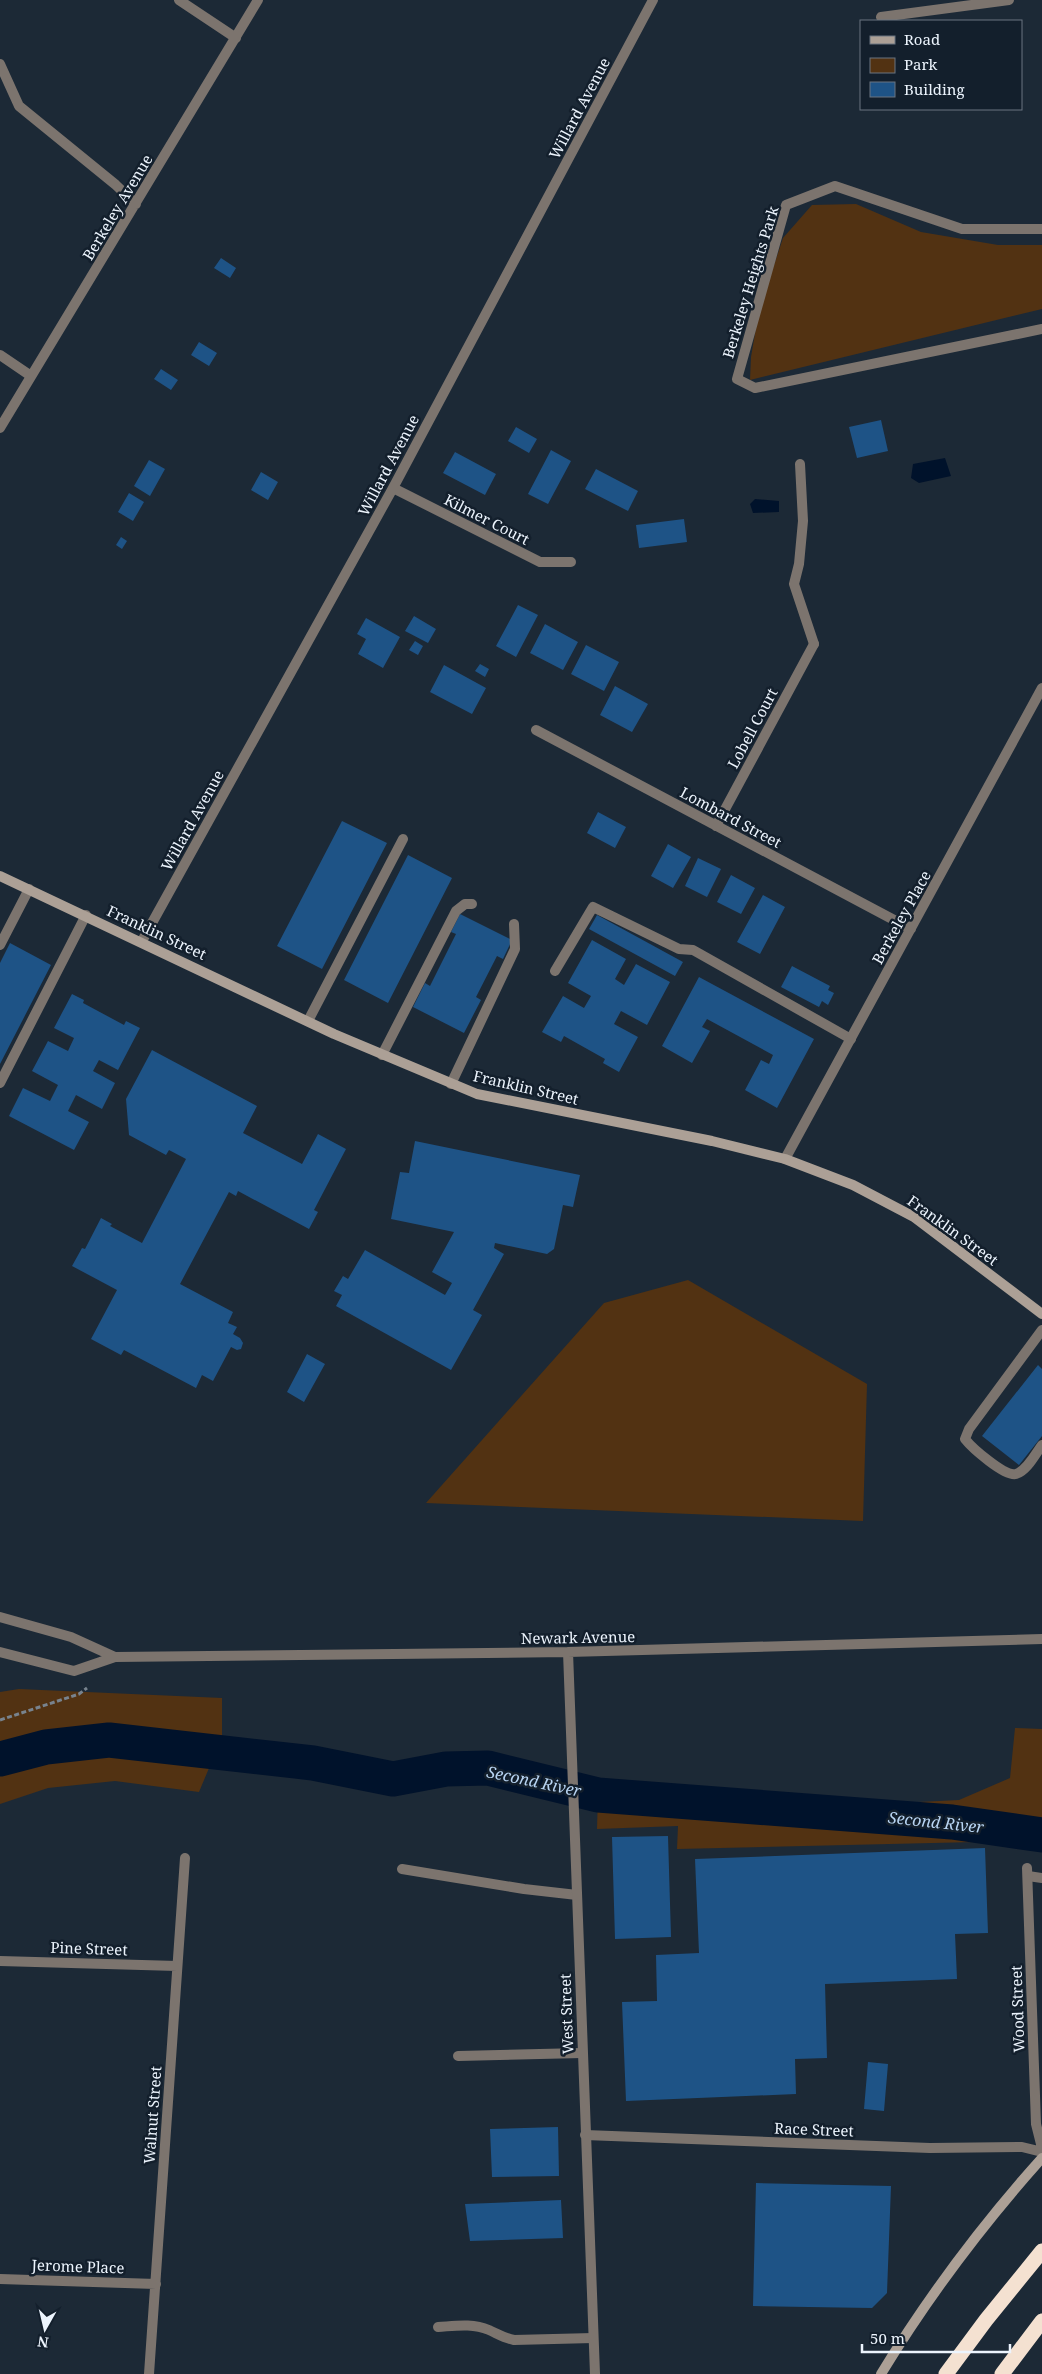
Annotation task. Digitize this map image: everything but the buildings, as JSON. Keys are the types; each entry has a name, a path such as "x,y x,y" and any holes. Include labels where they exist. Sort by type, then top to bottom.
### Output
{"highway":[{"path":"946,2374 986,2320 1042,2251"},
{"path":"1002,2374 1042,2321"}],"main road":[{"name":"Franklin Street","path":"0,876 382,1055 477,1094 712,1141 785,1159 853,1185 914,1217 1042,1314"},
{"path":"881,2374 960,2257 1042,2158"}],"street":[{"path":"179,0 236,38"},
{"name":"Berkeley Avenue","path":"0,428 258,0"},
{"name":"Willard Avenue","path":"142,942 392,488 654,0"},
{"path":"881,18 1009,0"},
{"path":"0,64 18,106 116,185 136,204"},
{"name":"Berkeley Heights Park","path":"1042,229 962,229 835,186 786,205 737,378 755,388 1042,328"},
{"path":"0,356 31,376"},
{"name":"Lobell Court","path":"716,826 814,644 794,584 800,564 803,521 800,464"},
{"name":"Kilmer Court","path":"392,488 540,562 571,562"},
{"name":"Berkeley Place","path":"785,1159 1042,688"},
{"name":"Lombard Street","path":"536,730 911,929"},
{"path":"308,1021 404,840"},
{"path":"0,945 30,889"},
{"path":"382,1055 456,911 465,904 472,904"},
{"path":"555,971 593,907 679,949 693,950 851,1039"},
{"path":"0,1083 86,915"},
{"path":"451,1084 516,949 514,924"},
{"path":"1042,1330 969,1429 965,1439 1006,1474 1016,1474 1023,1470 1042,1445"},
{"name":"Newark Avenue","path":"0,1617 71,1637 115,1657"},
{"name":"Newark Avenue","path":"0,1652 74,1671 115,1657 568,1652 1042,1639"},
{"name":"West Street","path":"568,1652 595,2374"},
{"name":"Walnut Street","path":"149,2374 185,1858"},
{"path":"402,1869 524,1889 577,1895"},
{"name":"Wood Street","path":"1042,1878 1028,1872 1036,2124 1042,2148"},
{"name":"Pine Street","path":"0,1961 177,1966"},
{"path":"458,2056 582,2053"},
{"name":"Race Street","path":"585,2135 930,2148 1022,2147 1042,2152"},
{"name":"Jerome Place","path":"0,2279 156,2284"},
{"path":"438,2327 469,2325 488,2330 502,2338 514,2340 593,2338"}],"path":[{"path":"0,1720 79,1694 87,1688"}],"green space":[{"path":"856,204 921,232 998,245 1042,245 1042,309 750,380 751,357 759,310 783,238 812,205"},
{"path":"688,1280 867,1384 863,1521 426,1503 604,1303"},
{"path":"19,1689 222,1698 222,1737 199,1792 115,1781 48,1788 0,1804 0,1692"},
{"path":"1015,1728 1042,1729 1042,1832 975,1842 677,1849 678,1826 597,1829 598,1795 777,1809 959,1800 1010,1778"}],"water":[{"path":"945,458 951,476 919,483 911,478 913,464"},
{"path":"755,499 779,501 779,512 753,513 750,504"}],"waterway":[{"name":"Second River","path":"0,1759 46,1747 109,1740 313,1763 393,1779 446,1769 488,1768 598,1795 952,1822 1042,1835"}]}
